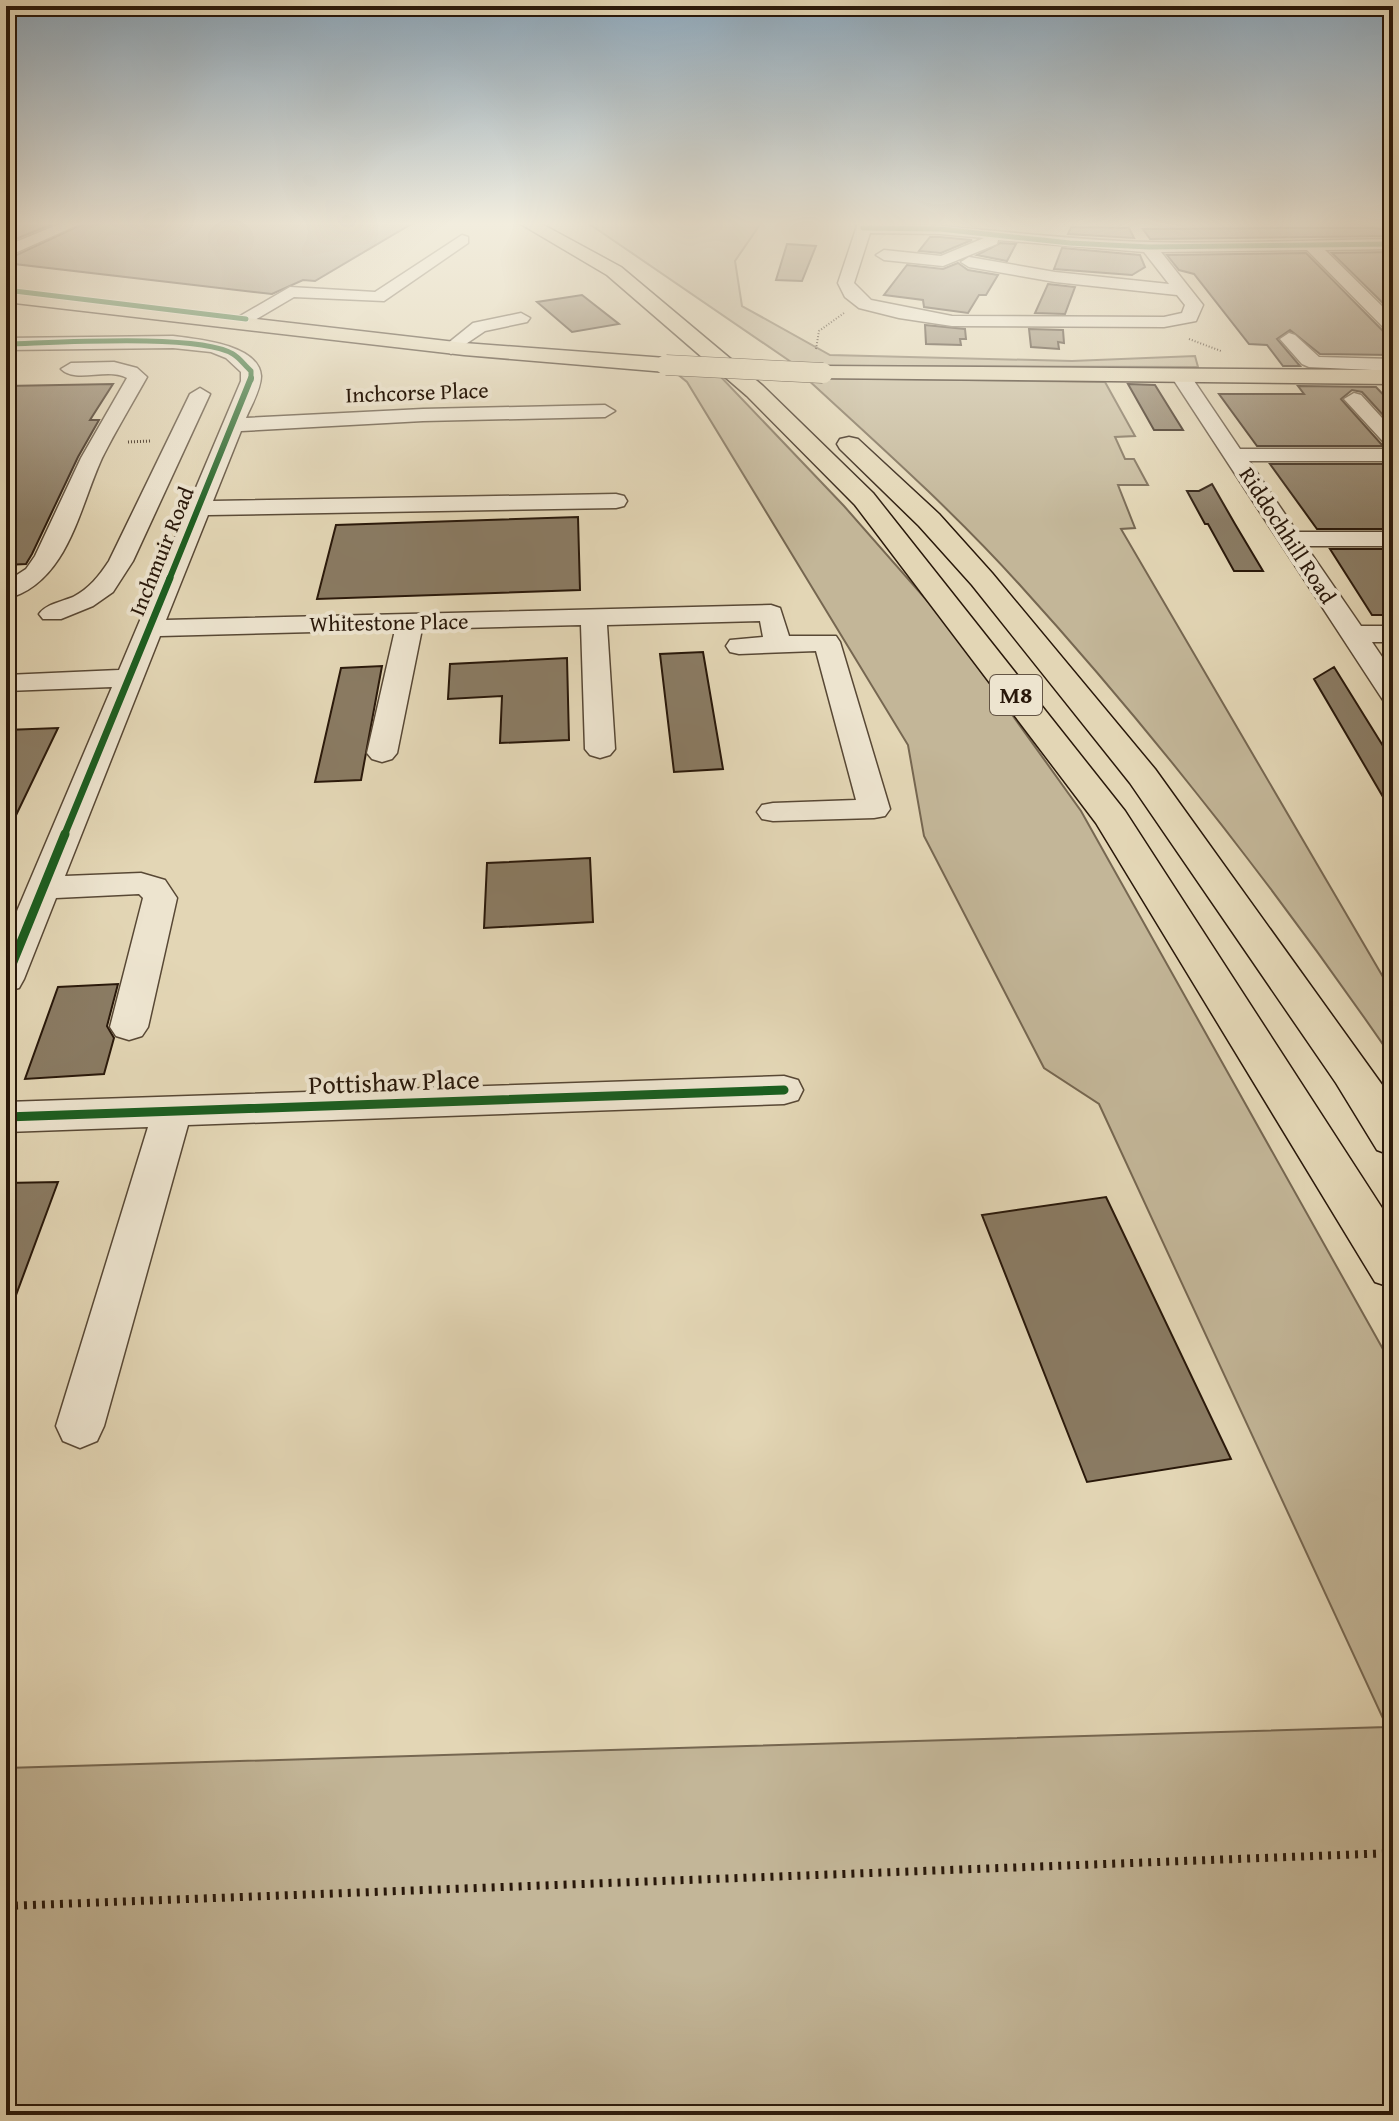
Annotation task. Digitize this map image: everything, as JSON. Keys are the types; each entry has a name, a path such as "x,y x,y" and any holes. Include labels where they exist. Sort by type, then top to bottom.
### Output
{"main road":[{"path":"228,322 451,348 666,365 823,373 1393,377"},
{"name":"M8","path":"674,322 755,391 864,499 1112,819 1393,1267"},
{"name":"M8","path":"709,322 796,393 929,520 971,567 1143,776 1352,1072 1393,1138"}],"street":[{"path":"451,348 479,327 502,322"},
{"path":"1289,339 1309,360 1326,364 1393,365"},
{"name":"Inchmuir Road","path":"6,979 251,381 251,371 233,354 214,347 173,342 57,343 8,356"},
{"path":"6,591 17,589 33,577 47,556 74,504 86,469 137,377 132,371 120,369 76,369 49,365 48,357 57,343"},
{"name":"Riddochhill Road","path":"1181,376 1393,694"},
{"path":"52,614 84,601 104,587 121,561 200,394"},
{"path":"423,415 424,400 527,398"},
{"path":"1354,399 1393,443"},
{"name":"Inchcorse Place","path":"231,425 423,415 605,411"},
{"path":"1235,455 1393,455"},
{"path":"168,462 218,460"},
{"path":"201,508 616,501"},
{"path":"1289,539 1393,539"},
{"name":"Whitestone Place","path":"152,628 771,613 778,645"},
{"path":"594,617 600,749"},
{"path":"382,753 410,622"},
{"path":"1353,634 1393,634"},
{"path":"739,646 827,642 874,809 773,812"},
{"path":"6,683 131,678"},
{"path":"44,888 141,883 153,887 160,898 129,1027"},
{"name":"Pottishaw Place","path":"6,1117 784,1090"},
{"path":"80,1426 172,1112"}],"path":[{"path":"823,373 815,343 819,329 829,322"},
{"path":"1181,322 1198,342 1209,376"},
{"path":"1185,337 1229,355"},
{"path":"6,1906 1393,1853"}],"shaded area":[{"path":"733,322 771,322 830,355 1072,361 1195,356 1198,367 797,366"},
{"path":"676,373 720,376 844,506 945,621 1081,811 1393,1367 1393,2115 6,2115 6,1768 1387,1727 1099,1104 1044,1068 924,836 908,745 687,382"},
{"path":"806,378 1105,382 1135,436 1115,437 1125,459 1134,459 1148,485 1118,485 1135,528 1121,529 1393,994 1393,1059 1260,875 1119,698 968,530"}],"building":[{"path":"560,322 619,324 572,332"},
{"path":"1232,322 1374,322 1385,333 1393,335 1393,348 1384,348 1390,355 1320,354 1290,330 1277,339 1300,366 1283,366 1267,345 1249,344"},
{"path":"925,325 965,329 966,339 960,339 961,345 926,344"},
{"path":"1029,329 1063,330 1064,343 1058,342 1059,349 1031,347"},
{"path":"113,384 90,420 99,420 32,554 26,564 6,565 6,386"},
{"path":"1128,384 1155,385 1183,430 1154,430"},
{"path":"1298,386 1376,387 1393,405 1393,426 1362,392 1352,390 1341,399 1383,446 1257,446 1219,394 1304,394"},
{"path":"1270,464 1393,464 1393,529 1317,529"},
{"path":"1212,484 1263,571 1234,571 1208,524 1205,524 1187,491 1199,491"},
{"path":"578,517 580,590 317,599 336,525"},
{"path":"1330,549 1393,549 1393,615 1372,615"},
{"path":"703,652 723,769 674,772 660,654"},
{"path":"567,658 569,740 500,743 502,696 448,699 450,664"},
{"path":"382,666 361,780 315,782 341,668"},
{"path":"1334,667 1393,762 1393,814 1314,679"},
{"path":"58,728 6,836 6,730"},
{"path":"590,858 593,922 484,928 487,863"},
{"path":"118,984 107,1026 114,1038 104,1074 25,1079 58,987"},
{"path":"58,1182 9,1314 6,1313 6,1183"},
{"path":"1106,1197 1231,1459 1087,1482 982,1215"}],"cycle path":[{"path":"6,344 173,342 214,347 233,354 251,371 251,381 6,979"},
{"path":"6,1117 784,1090"}]}
